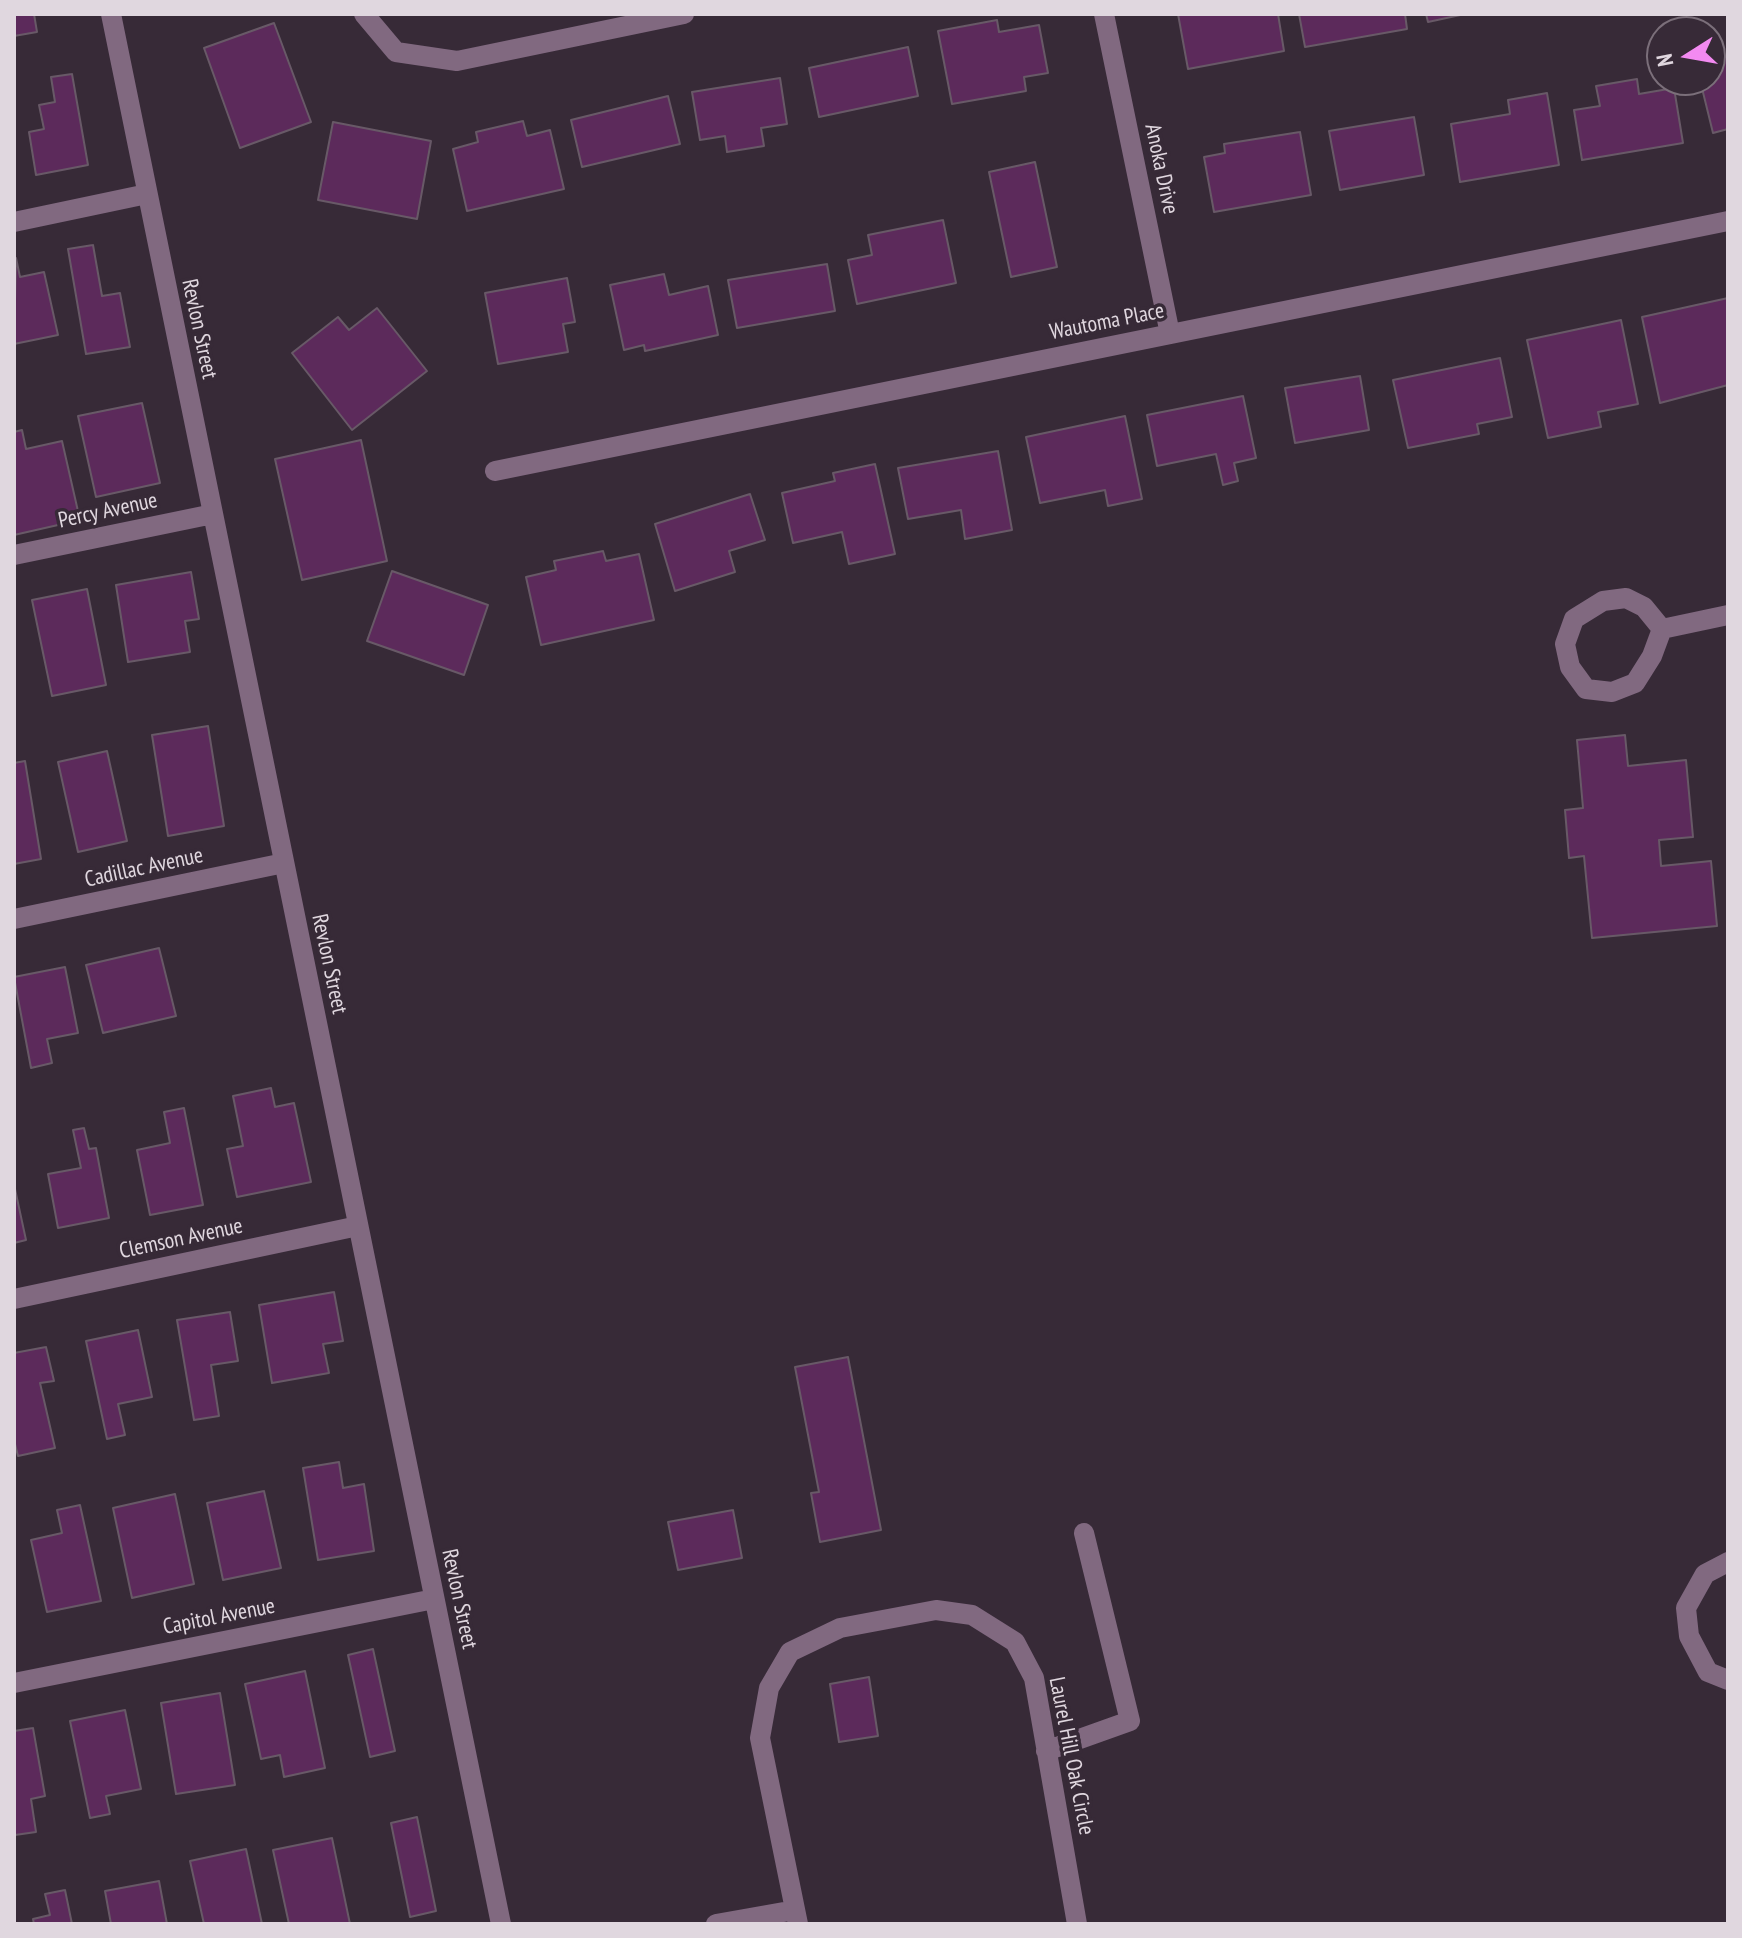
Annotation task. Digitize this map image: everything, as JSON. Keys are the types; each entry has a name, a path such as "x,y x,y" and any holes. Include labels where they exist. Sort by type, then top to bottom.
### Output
{"street":[{"name":"Revlon Street","path":"111,14 501,1924"},
{"path":"364,14 396,52 457,61 684,14"},
{"name":"Anoka Drive","path":"1104,14 1170,334"},
{"path":"14,222 147,194"},
{"name":"Wautoma Place","path":"495,471 1728,221"},
{"name":"Percy Avenue","path":"14,555 213,514"},
{"path":"1626,598 1644,607 1662,629 1652,656 1635,683 1612,692 1586,689 1570,667 1565,644 1574,619 1603,601 1626,598"},
{"path":"1662,629 1728,615"},
{"name":"Cadillac Avenue","path":"14,919 284,863"},
{"name":"Clemson Avenue","path":"14,1299 358,1226"},
{"path":"1046,1751 1130,1721 1084,1533"},
{"path":"1728,1562 1705,1574 1686,1608 1689,1636 1708,1672 1728,1680"},
{"name":"Capitol Avenue","path":"14,1683 434,1599"},
{"name":"Laurel Hill Oak Circle","path":"796,1917 760,1738 769,1688 790,1652 840,1628 936,1610 972,1615 1015,1642 1034,1678 1077,1924"},
{"path":"716,1924 796,1917"}],"building":[{"path":"14,14 34,14 37,32 14,36"},
{"path":"1178,14 1278,14 1284,51 1188,69"},
{"path":"1299,14 1405,14 1407,29 1305,47"},
{"path":"1426,14 1465,14 1428,22"},
{"path":"997,20 999,32 1039,25 1048,73 1024,77 1026,91 952,104 938,31"},
{"path":"274,23 311,122 240,148 204,48"},
{"path":"908,47 918,96 819,117 809,68"},
{"path":"1726,57 1728,129 1713,133 1704,96 1726,96"},
{"path":"72,74 88,165 36,175 29,132 44,129 39,105 55,102 51,77"},
{"path":"780,78 787,124 761,128 764,146 727,152 725,136 700,140 692,92"},
{"path":"1637,79 1639,94 1675,96 1683,143 1582,160 1574,110 1600,106 1596,86"},
{"path":"1547,93 1559,165 1460,182 1451,124 1510,114 1508,100"},
{"path":"668,96 680,144 582,167 571,120"},
{"path":"1414,117 1424,175 1340,190 1329,131"},
{"path":"523,121 527,136 550,130 564,189 467,211 453,149 478,142 476,132"},
{"path":"333,122 431,141 417,219 318,200"},
{"path":"1300,132 1311,195 1214,212 1204,157 1225,153 1224,144"},
{"path":"1035,162 1057,267 1011,277 989,172"},
{"path":"943,220 956,283 857,304 848,260 872,255 868,235"},
{"path":"93,245 102,296 120,293 130,347 86,354 68,249"},
{"path":"16,258 20,277 44,272 58,335 14,344"},
{"path":"827,264 835,311 737,328 728,280"},
{"path":"664,274 669,295 708,286 718,335 645,351 644,345 624,350 610,285"},
{"path":"567,278 575,322 563,324 568,352 498,364 485,293"},
{"path":"1728,298 1728,385 1660,403 1642,317"},
{"path":"377,308 427,371 352,430 292,353 338,317 349,330"},
{"path":"1621,320 1638,404 1598,412 1601,427 1548,438 1527,340"},
{"path":"1500,358 1512,417 1477,424 1479,434 1408,448 1393,380"},
{"path":"1360,376 1369,430 1295,443 1285,388"},
{"path":"1243,396 1256,458 1234,463 1238,481 1223,485 1216,454 1157,466 1147,415"},
{"path":"142,403 160,483 96,497 78,416"},
{"path":"1125,416 1142,499 1108,506 1105,490 1040,503 1026,437"},
{"path":"22,430 26,449 62,441 80,520 14,535 14,432"},
{"path":"361,440 387,561 302,580 275,459"},
{"path":"998,451 1012,530 965,539 961,510 908,519 898,468"},
{"path":"875,464 895,554 849,564 842,532 793,543 782,493 835,481 833,473"},
{"path":"750,494 765,540 729,551 735,572 675,591 655,524"},
{"path":"603,551 606,561 639,554 654,620 541,645 526,577 556,570 554,561"},
{"path":"392,571 488,605 464,675 367,641"},
{"path":"191,572 199,619 185,621 190,652 128,662 116,585"},
{"path":"87,589 106,685 52,696 32,600"},
{"path":"208,726 224,826 168,836 152,735"},
{"path":"1625,735 1628,766 1686,760 1693,837 1659,840 1661,866 1711,861 1717,926 1592,938 1584,856 1569,858 1565,810 1583,808 1577,740"},
{"path":"107,751 127,841 78,852 58,762"},
{"path":"25,761 41,859 14,864 14,763"},
{"path":"159,948 176,1016 103,1033 86,965"},
{"path":"65,967 78,1033 47,1039 52,1063 31,1068 14,977"},
{"path":"271,1088 275,1107 294,1103 311,1182 237,1197 227,1149 243,1146 233,1096"},
{"path":"184,1108 203,1205 150,1215 137,1150 170,1143 164,1112"},
{"path":"84,1128 89,1149 96,1148 109,1218 58,1228 48,1174 81,1168 73,1130"},
{"path":"14,1189 26,1240 14,1243"},
{"path":"334,1292 343,1341 323,1344 329,1373 272,1383 259,1305"},
{"path":"230,1312 238,1361 211,1365 219,1416 194,1420 177,1320"},
{"path":"138,1330 152,1397 118,1404 125,1435 107,1439 86,1341"},
{"path":"46,1347 54,1381 40,1383 55,1448 18,1456 14,1440 14,1353"},
{"path":"848,1357 881,1530 820,1542 811,1493 819,1492 795,1367"},
{"path":"339,1462 343,1488 364,1484 374,1551 318,1560 303,1468"},
{"path":"264,1491 281,1568 223,1580 207,1503"},
{"path":"175,1494 194,1584 132,1598 113,1508"},
{"path":"80,1505 101,1601 47,1612 31,1540 62,1533 57,1510"},
{"path":"733,1510 742,1558 678,1570 668,1522"},
{"path":"373,1649 395,1751 370,1757 348,1655"},
{"path":"305,1671 325,1768 284,1777 280,1755 261,1759 245,1684"},
{"path":"869,1677 878,1736 839,1742 830,1684"},
{"path":"220,1693 235,1785 176,1794 161,1703"},
{"path":"125,1710 141,1789 106,1796 110,1814 90,1818 70,1721"},
{"path":"33,1728 45,1796 31,1799 36,1832 15,1835 14,1731"},
{"path":"417,1817 436,1911 410,1917 391,1823"},
{"path":"332,1838 350,1924 289,1924 273,1850"},
{"path":"246,1849 262,1924 204,1924 190,1861"},
{"path":"159,1881 167,1924 111,1924 105,1891"},
{"path":"65,1890 72,1924 34,1924 33,1919 50,1915 45,1894"}]}
